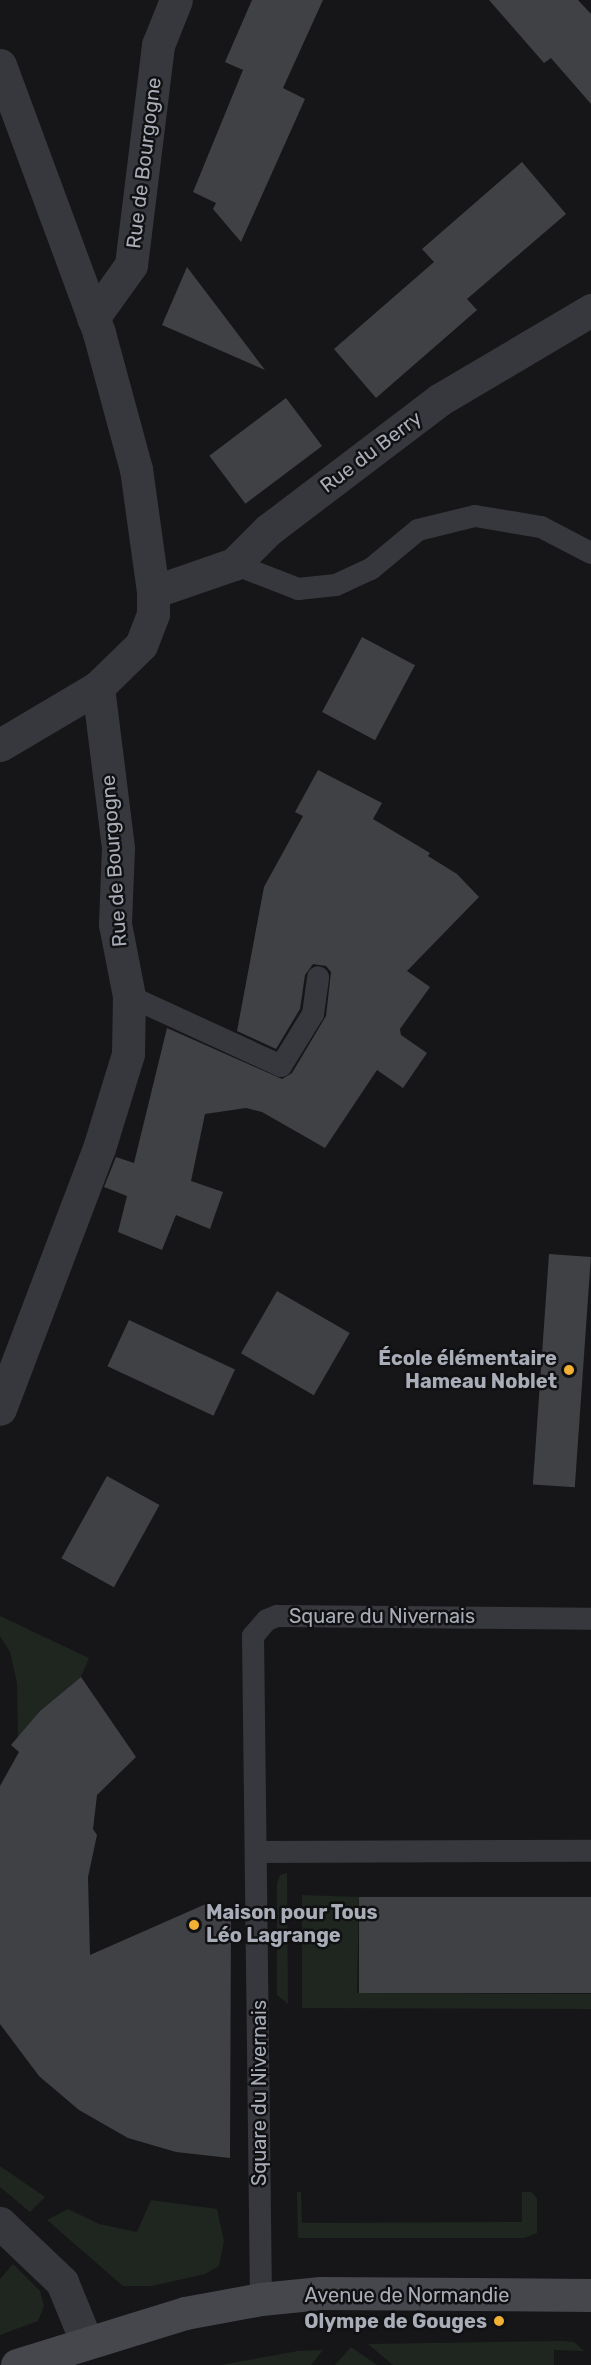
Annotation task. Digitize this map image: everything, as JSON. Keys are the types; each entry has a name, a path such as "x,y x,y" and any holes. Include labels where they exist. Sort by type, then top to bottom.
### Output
{"main road":[{"name":"Avenue de Normandie","path":"16,2365 86,2341 185,2313 261,2299 321,2293 591,2295"}],"street":[{"name":"Rue de Bourgogne","path":"93,318 131,265 158,45 176,0"},
{"path":"0,65 93,318 136,469 153,592 153,614 141,645 98,687 0,745"},
{"name":"Rue du Berry","path":"153,592 234,564 268,530 439,400 591,310"},
{"name":"Rue de Bourgogne","path":"0,1409 99,1148 128,1054 129,996 115,924 118,848 98,687"},
{"path":"0,2223 62,2282 86,2341"}],"lane":[{"path":"234,564 298,589 336,585 371,569 418,530 475,516 541,527 591,553"},
{"path":"129,996 281,1066 313,1014 318,977"},
{"name":"Square du Nivernais","path":"261,2299 253,1636 267,1620 277,1616 591,1619"},
{"path":"256,1851 591,1851"}],"shaded area":[{"path":"0,1616 89,1658 81,1677 40,1711 18,1738 17,1683 10,1652 0,1636"},
{"path":"287,1873 288,2004 277,1995 277,1883 280,1875"},
{"path":"302,1895 359,1897 357,1993 591,1994 591,2009 302,2008"},
{"path":"0,2166 45,2197 30,2212 0,2187"},
{"path":"297,2192 301,2192 302,2223 522,2222 522,2192 531,2192 537,2198 537,2233 524,2238 298,2238"},
{"path":"151,2200 217,2209 224,2241 219,2266 205,2274 152,2286 123,2286 47,2220 68,2209 99,2224 137,2232"},
{"path":"13,2264 40,2291 44,2306 38,2321 0,2335 0,2279"},
{"path":"574,2342 584,2351 554,2350 554,2365 393,2365 368,2344"},
{"path":"351,2347 377,2365 335,2365"},
{"path":"323,2350 311,2365 221,2365 298,2351"}],"building":[{"path":"252,0 323,0 283,88 305,99 241,242 213,209 216,203 193,192 243,70 225,62"},
{"path":"489,0 578,0 591,14 591,104 551,58 544,63"},
{"path":"522,162 566,214 467,299 477,310 376,398 334,349 434,262 422,249"},
{"path":"187,267 265,370 162,325"},
{"path":"286,398 322,446 245,504 209,456"},
{"path":"362,637 415,665 375,740 322,712"},
{"path":"318,770 382,803 373,819 430,853 428,856 457,874 479,897 407,971 430,987 400,1029 401,1035 427,1053 403,1088 377,1070 325,1148 262,1112 246,1108 205,1114 191,1181 223,1192 210,1229 176,1215 162,1250 118,1232 127,1196 104,1187 116,1157 134,1163 167,1028 282,1079 292,1073 326,1016 331,972 326,966 313,964 305,975 300,1009 276,1049 237,1031 264,887 303,816 295,812"},
{"name":"École élémentaire Hameau Noblet","path":"549,1254 591,1257 575,1487 533,1484"},
{"path":"277,1291 350,1333 314,1395 241,1353"},
{"path":"129,1320 235,1369 213,1416 107,1366"},
{"path":"107,1476 159,1505 114,1587 61,1558"},
{"name":"Maison pour Tous Léo Lagrange","path":"81,1677 136,1757 97,1795 93,1829 97,1835 88,1877 90,1955 208,1903 231,1917 230,2158 176,2152 128,2138 79,2110 39,2076 0,2024 0,1786 19,1752 11,1745 40,1711"},
{"path":"359,1897 591,1897 591,1993 359,1993"}],"place":[{"name":"École élémentaire Hameau Noblet","path":"569,1370"},
{"name":"Maison pour Tous Léo Lagrange","path":"194,1925"},
{"name":"Olympe de Gouges","path":"499,2321"}]}
